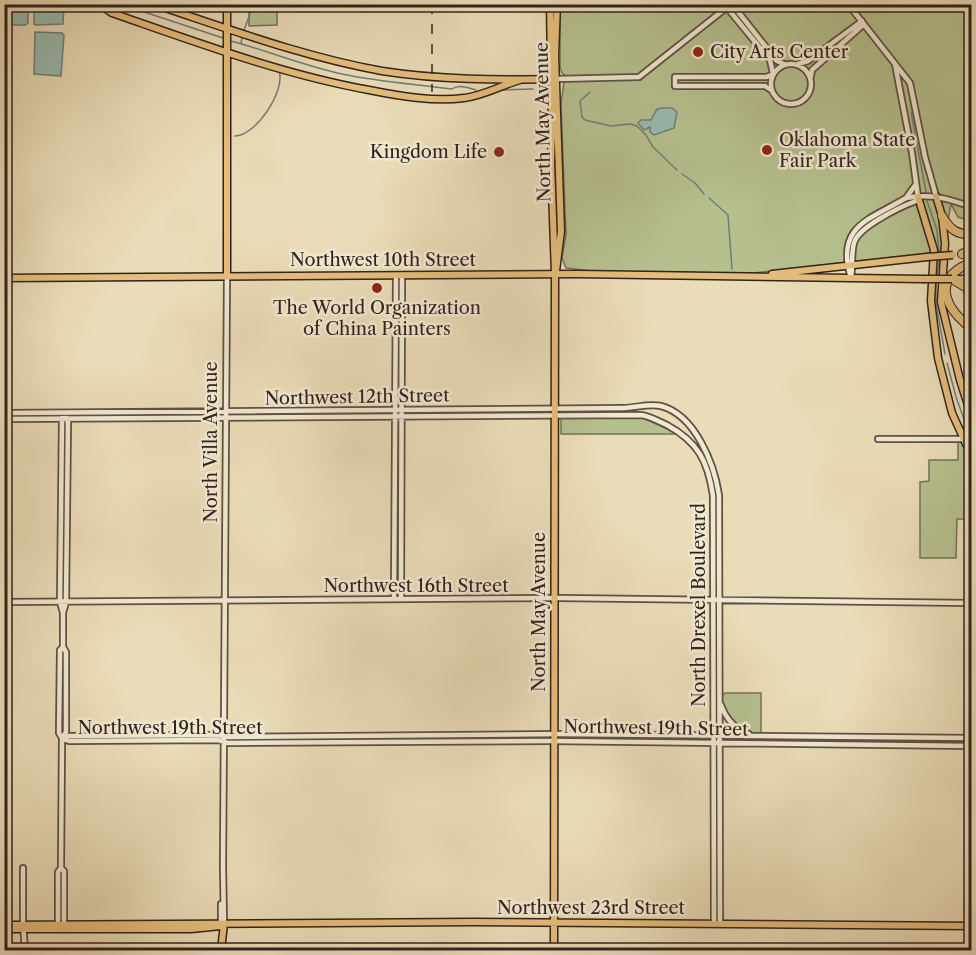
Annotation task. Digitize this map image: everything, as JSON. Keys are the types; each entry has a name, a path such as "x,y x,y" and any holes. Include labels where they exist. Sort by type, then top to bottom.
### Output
{"highway":[{"path":"942,216 949,227 956,232 972,234"},
{"path":"957,254 972,252"},
{"path":"972,262 954,272 946,290 950,308 972,329"},
{"path":"956,280 966,288 972,300"}],"main road":[{"path":"99,4 112,14 321,81 414,97 467,98 520,80"},
{"path":"153,4 327,60 383,71 432,76 520,80 554,79"},
{"name":"North Villa Avenue","path":"227,4 227,276"},
{"name":"North May Avenue","path":"550,4 559,259 555,274"},
{"name":"North May Avenue","path":"554,79 557,4"},
{"path":"936,196 942,216 945,243 941,302 972,418"},
{"path":"918,197 933,242 931,301 938,358 947,397 968,439 972,457"},
{"name":"North May Avenue","path":"554,951 555,274 557,231"},
{"name":"Northwest 10th Street","path":"762,276 957,254"},
{"path":"559,259 568,274"},
{"name":"Northwest 10th Street","path":"4,278 568,274 972,279"},
{"name":"Northwest 23rd Street","path":"4,924 24,927 89,927 222,924 554,923 972,928"},
{"name":"Northwest 23rd Street","path":"89,927 138,924 152,926"},
{"name":"North Villa Avenue","path":"220,951 222,924"},
{"name":"Northwest 23rd Street","path":"4,930 24,927"}],"street":[{"path":"848,4 910,82 925,157 936,196"},
{"path":"554,79 639,77 728,5"},
{"path":"728,5 777,61 786,64 805,64 863,23"},
{"path":"728,5 770,60 773,74 771,90"},
{"path":"786,64 766,77 675,77 675,86 765,86 781,102 798,103 809,94 812,87 812,70 863,23"},
{"path":"796,64 807,71 811,78"},
{"path":"895,64 918,197"},
{"path":"699,77 699,86"},
{"path":"902,105 915,103"},
{"path":"908,201 916,184"},
{"path":"851,278 853,245 860,232 908,201 918,197 936,196 972,207"},
{"path":"939,207 949,199"},
{"path":"908,201 921,210"},
{"path":"399,275 401,599"},
{"path":"394,599 395,413 399,275"},
{"name":"North Villa Avenue","path":"222,924 227,276"},
{"name":"Northwest 12th Street","path":"4,419 226,414 555,412 659,406 680,416 709,455 720,495 717,924"},
{"name":"Northwest 12th Street","path":"555,412 646,416 687,437"},
{"name":"Northwest 12th Street","path":"4,413 64,417"},
{"path":"61,927 58,872 61,868 62,738 59,733 59,703 60,650 63,647 64,417"},
{"name":"North Drexel Boulevard","path":"687,437 701,456 711,487 717,924"},
{"path":"878,439 968,439"},
{"name":"Northwest 16th Street","path":"4,602 555,598 972,603"},
{"path":"720,701 724,713 732,724 744,733 755,736"},
{"name":"Northwest 19th Street","path":"62,738 69,736 224,739 720,735 972,738"},
{"name":"Northwest 19th Street","path":"554,737 972,746"},
{"path":"23,868 25,951"}],"green space":[{"path":"249,5 277,5 277,25 249,26"},
{"name":"Oklahoma State Fair Park","path":"560,5 971,5 971,221 958,217 951,204 946,232 947,251 754,273 599,272 566,268 562,258 566,235 561,104 565,75 560,67"},
{"path":"561,417 641,417 678,434 561,434"},
{"path":"958,441 962,443 971,461 971,515 968,515 967,519 957,519 956,558 920,558 920,482 929,481 929,460 958,460"},
{"path":"725,693 761,693 761,735 746,731 734,723 725,711 722,696"}],"water":[{"path":"5,4 28,5 28,23 5,25"},
{"path":"34,5 64,5 63,24 34,24"},
{"path":"35,32 64,35 61,76 34,74"},
{"path":"672,108 677,112 674,128 654,135 650,132 650,127 644,130 638,123 641,120 651,120 657,109"}],"waterway":[{"path":"120,4 223,38"},
{"path":"244,30 251,4"},
{"path":"241,43 242,38"},
{"path":"231,41 342,74 397,83 452,89 464,87 476,90"},
{"path":"235,136 252,129 268,111 278,89 279,71"},
{"path":"504,90 533,89"},
{"path":"590,92 580,101 582,117 585,120 611,126 630,124 637,126 653,147 677,170"},
{"path":"911,112 926,192"},
{"path":"682,174 695,183 704,194"},
{"path":"709,198 728,215 732,269"},
{"path":"927,201 937,230 939,255"},
{"path":"937,276 939,260"},
{"path":"936,281 936,303 945,354"},
{"path":"947,363 969,433"}],"railway":[{"path":"432,4 432,92"}],"place":[{"name":"City Arts Center","path":"698,52"},
{"name":"Oklahoma State Fair Park","path":"767,150"},
{"name":"Kingdom Life","path":"499,152"},
{"name":"The World Organization of China Painters","path":"377,288"}]}
